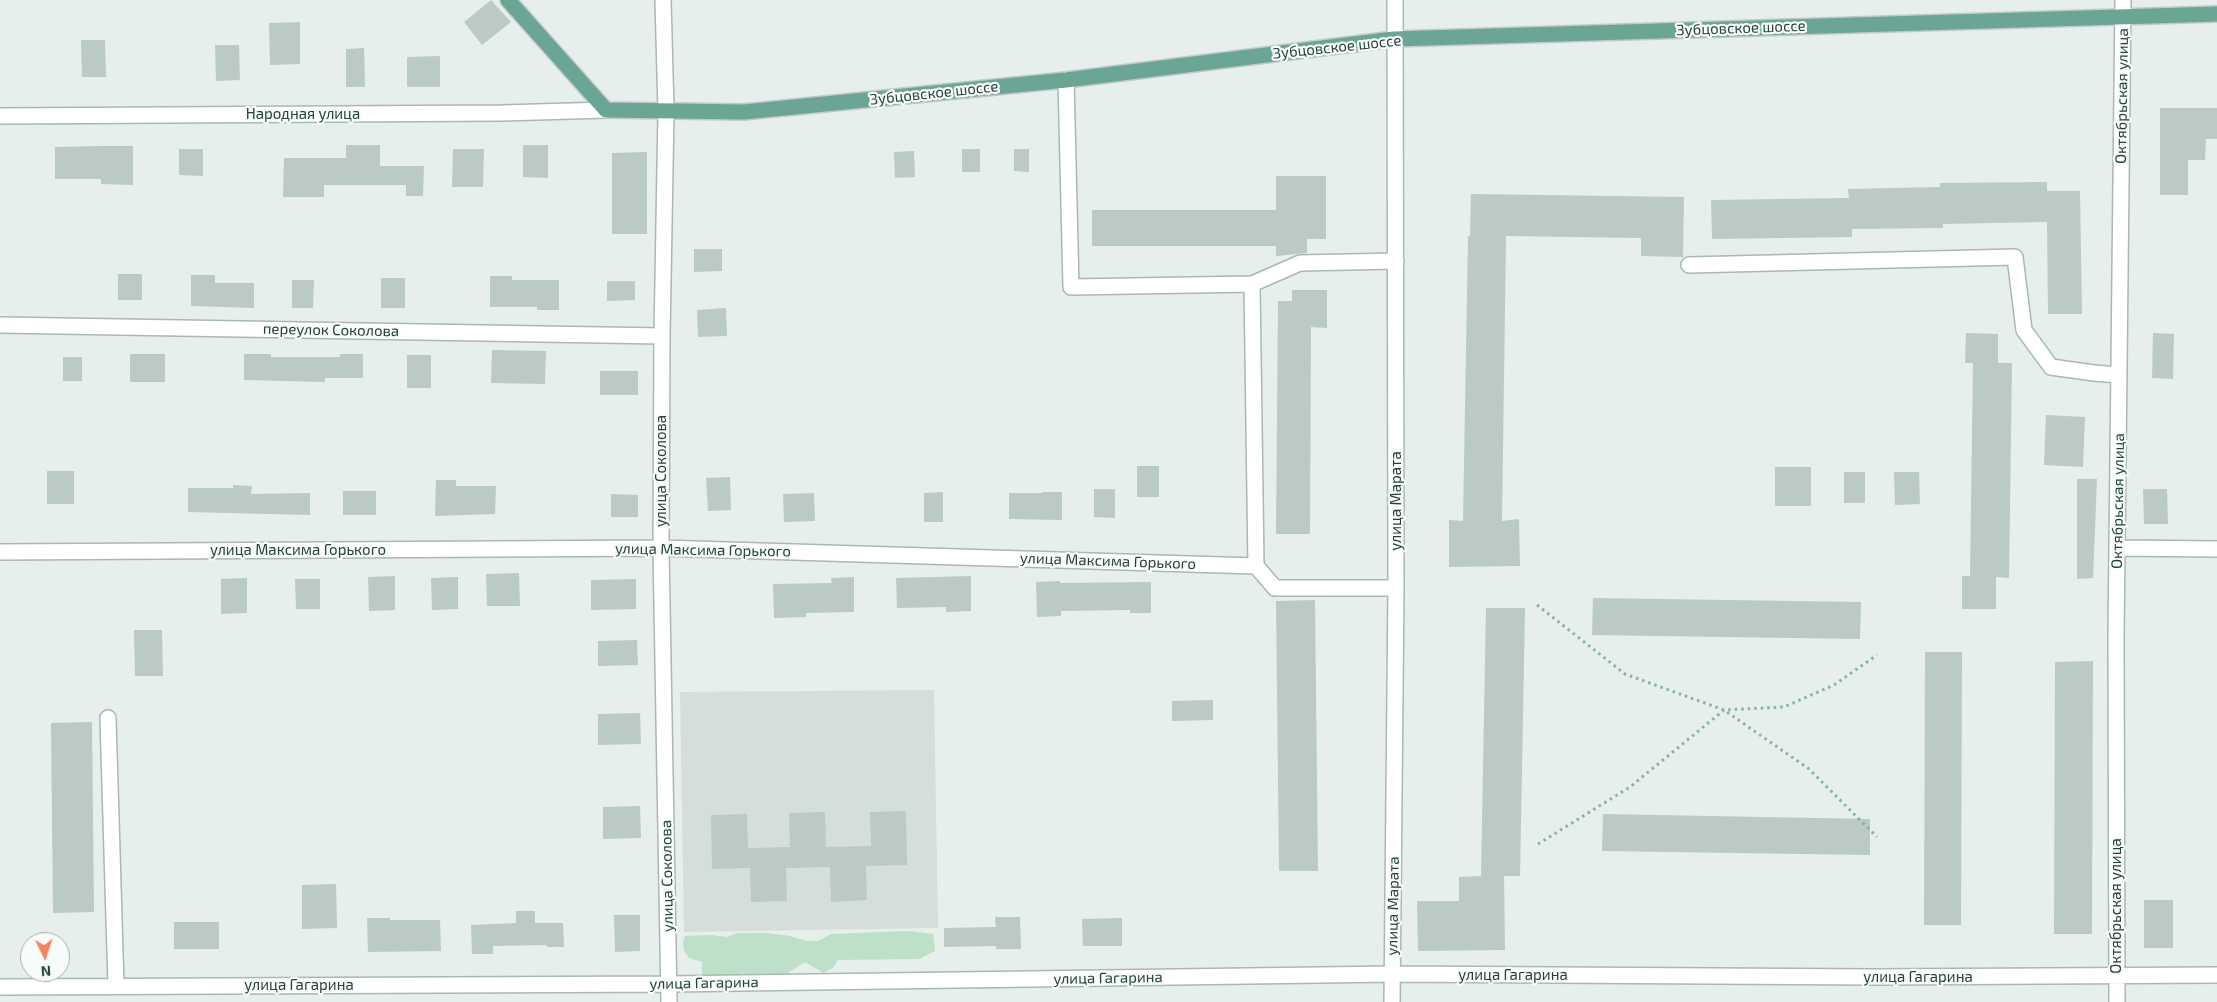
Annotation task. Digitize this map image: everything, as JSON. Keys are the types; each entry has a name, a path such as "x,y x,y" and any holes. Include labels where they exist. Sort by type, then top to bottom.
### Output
{"main road":[{"path":"508,0 606,110"},
{"name":"Зубцовское шоссе","path":"606,110 744,112 1066,80 1394,39 2217,14"}],"street":[{"name":"улица Соколова","path":"663,0 666,110 661,548 669,1002"},
{"name":"улица Марата","path":"1392,1002 1396,588 1394,0"},
{"name":"Октябрьская улица","path":"2117,1002 2116,638 2123,0"},
{"path":"1066,80 1071,287 1252,284 1300,263 1396,261"},
{"name":"Народная улица","path":"0,116 502,113 606,110"},
{"path":"1689,265 2015,257 2024,330 2051,366 2119,375"},
{"path":"1252,284 1256,566 1275,588 1396,588"},
{"name":"переулок Соколова","path":"0,325 662,336"},
{"name":"улица Максима Горького","path":"0,552 661,548 1256,566"},
{"path":"2117,548 2217,549"},
{"path":"108,718 116,986"},
{"name":"улица Гагарина","path":"0,987 669,984 1392,974 1874,978 2217,975"}],"path":[{"path":"1537,605 1625,674 1724,710 1809,769 1877,837"},
{"path":"1538,844 1630,787 1724,710 1784,707 1834,685 1877,656"}],"shaded area":[{"path":"934,690 938,928 684,932 680,692"}],"green space":[{"path":"908,931 933,934 935,951 919,959 838,960 833,968 823,973 805,962 786,974 769,976 763,974 757,978 748,978 744,973 730,979 707,981 702,974 702,962 689,958 684,951 683,941 685,936 712,935 727,937 738,933 767,933 790,936 807,941 818,941 831,934"}],"building":[{"path":"491,0 511,22 482,45 464,22"},
{"path":"300,22 300,64 270,65 269,23"},
{"path":"81,40 105,40 106,77 82,77"},
{"path":"215,45 239,45 240,80 216,81"},
{"path":"364,48 365,87 346,87 346,49"},
{"path":"440,56 440,87 407,87 407,57"},
{"path":"2160,108 2217,108 2217,139 2206,139 2205,160 2188,160 2188,195 2160,195"},
{"path":"346,145 380,145 380,166 424,166 423,196 406,196 406,185 324,185 324,197 283,197 284,158 346,158"},
{"path":"523,145 548,145 548,178 523,177"},
{"path":"133,146 133,185 101,184 101,179 55,179 55,147"},
{"path":"179,149 203,149 203,176 179,175"},
{"path":"453,149 484,149 483,187 452,187"},
{"path":"962,149 980,149 980,172 962,172"},
{"path":"1014,149 1029,149 1029,172 1014,171"},
{"path":"914,151 915,177 895,178 894,152"},
{"path":"647,152 647,234 612,234 612,153"},
{"path":"1276,176 1326,176 1326,239 1307,239 1307,253 1276,256 1276,246 1092,246 1092,210 1276,210"},
{"path":"2047,182 2047,191 2080,191 2082,314 2048,314 2047,222 1943,224 1943,228 1852,229 1852,237 1712,239 1711,200 1849,198 1848,189 1940,187 1940,183"},
{"path":"1471,194 1684,197 1683,257 1641,256 1641,238 1506,236 1502,521 1519,519 1520,566 1449,567 1449,520 1463,521 1468,236 1470,236"},
{"path":"694,249 722,249 722,271 694,272"},
{"path":"118,274 142,274 142,300 118,300"},
{"path":"191,275 215,275 215,283 254,283 254,308 191,306"},
{"path":"490,276 512,276 512,280 559,280 559,310 537,310 537,307 490,307"},
{"path":"381,278 405,278 405,308 381,308"},
{"path":"292,280 314,280 313,308 292,308"},
{"path":"607,281 635,281 635,300 607,301"},
{"path":"1292,290 1327,290 1327,328 1311,327 1310,534 1276,534 1278,301 1292,301"},
{"path":"726,308 727,336 698,337 697,310"},
{"path":"1966,333 1998,334 1998,363 2012,363 2009,578 1996,577 1996,609 1962,609 1962,576 1970,576 1973,363 1965,363"},
{"path":"2153,333 2174,334 2173,379 2152,378"},
{"path":"492,350 546,351 545,384 491,383"},
{"path":"130,354 165,354 165,382 130,382"},
{"path":"244,354 271,354 271,357 340,357 340,354 363,354 363,378 325,378 325,382 244,380"},
{"path":"407,355 431,355 431,388 407,388"},
{"path":"63,357 82,357 82,381 63,381"},
{"path":"600,371 638,371 638,395 600,395"},
{"path":"2046,415 2085,417 2083,467 2044,465"},
{"path":"1137,466 1159,466 1159,497 1137,497"},
{"path":"1775,467 1811,467 1811,506 1775,506"},
{"path":"47,471 74,471 74,504 47,504"},
{"path":"1844,472 1865,472 1865,503 1844,503"},
{"path":"1894,472 1919,472 1920,504 1895,505"},
{"path":"730,477 731,510 708,511 706,478"},
{"path":"2077,479 2097,479 2093,578 2077,579"},
{"path":"436,480 456,480 456,486 496,486 495,514 435,516"},
{"path":"233,485 252,486 251,494 310,493 310,515 188,512 188,488 233,488"},
{"path":"1094,489 1115,489 1115,518 1094,517"},
{"path":"2143,489 2167,489 2168,524 2144,524"},
{"path":"343,491 376,491 376,515 343,515"},
{"path":"943,492 943,522 924,522 924,493"},
{"path":"1062,492 1062,520 1009,519 1009,493"},
{"path":"814,493 815,521 784,522 783,494"},
{"path":"611,494 638,495 638,517 611,517"},
{"path":"519,573 520,606 487,606 486,574"},
{"path":"395,576 395,610 369,611 368,577"},
{"path":"971,576 971,611 946,612 946,607 897,608 896,578"},
{"path":"458,577 458,609 432,610 431,578"},
{"path":"854,577 854,612 806,613 806,617 774,618 773,584 832,583 831,578"},
{"path":"247,578 247,613 221,614 221,579"},
{"path":"295,579 320,579 320,609 296,609"},
{"path":"636,579 636,609 591,610 591,580"},
{"path":"1060,581 1060,583 1151,582 1151,613 1130,613 1130,610 1061,611 1061,616 1037,617 1036,582"},
{"path":"1593,598 1861,602 1860,639 1592,635"},
{"path":"1315,600 1318,871 1279,871 1276,601"},
{"path":"1486,608 1525,608 1520,876 1504,876 1505,950 1418,951 1417,901 1459,901 1459,877 1481,876"},
{"path":"134,630 162,630 163,676 135,676"},
{"path":"637,640 638,665 598,666 598,641"},
{"path":"1925,652 1962,652 1961,925 1924,925"},
{"path":"2093,661 2092,934 2054,934 2055,662"},
{"path":"1213,700 1213,720 1172,721 1172,701"},
{"path":"640,713 641,744 598,745 598,714"},
{"path":"92,722 94,912 53,913 51,723"},
{"path":"640,806 641,838 603,839 603,807"},
{"path":"906,811 907,865 866,866 867,900 831,902 830,867 786,868 787,901 751,902 750,868 712,869 711,815 747,814 748,848 790,847 789,813 825,812 826,847 871,846 870,812"},
{"path":"1603,814 1870,819 1870,855 1602,851"},
{"path":"336,884 337,928 302,929 302,885"},
{"path":"2144,900 2173,900 2173,948 2144,948"},
{"path":"516,911 535,911 535,923 563,923 564,947 547,947 547,945 493,946 493,954 472,954 471,925 516,923"},
{"path":"614,915 640,915 640,951 615,952"},
{"path":"995,917 1020,917 1021,949 996,949 996,946 944,947 944,928 996,927"},
{"path":"367,918 440,920 441,951 368,952"},
{"path":"1122,918 1122,946 1083,946 1082,919"},
{"path":"174,922 219,922 219,949 174,949"}]}
